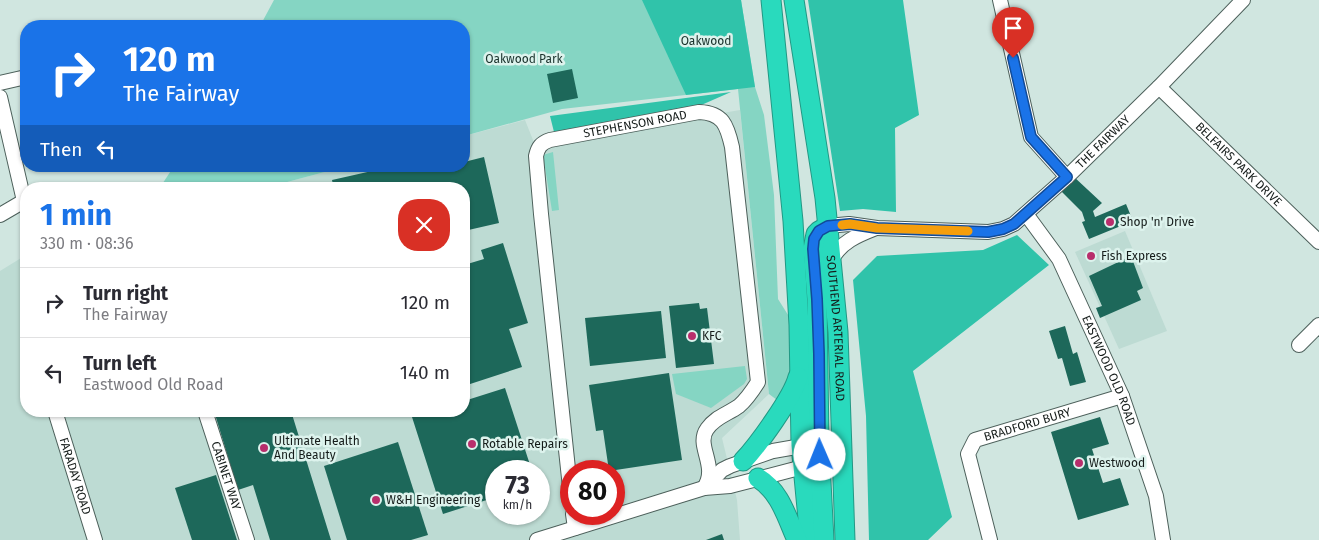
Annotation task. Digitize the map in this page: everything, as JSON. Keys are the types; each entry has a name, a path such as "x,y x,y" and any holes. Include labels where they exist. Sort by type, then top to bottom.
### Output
{"highway":[{"path":"771,0 793,221 800,366 823,443 842,464 845,540"},
{"name":"SOUTHEND ARTERIAL ROAD","path":"794,0 824,189 838,332 823,443"},
{"path":"810,540 811,466 823,443 813,244 819,231 828,226"},
{"path":"736,463 757,445 792,392 797,381 800,366"},
{"path":"811,466 824,540"},
{"path":"758,478 769,485 776,495 797,540"}],"street":[{"path":"1000,0 1031,137 1067,177"},
{"name":"THE FAIRWAY","path":"828,226 850,224 877,228 988,232 1003,229 1014,224 1067,177 1159,87 1243,0"},
{"path":"0,83 20,78"},
{"name":"BELFAIRS PARK DRIVE","path":"1159,87 1319,242"},
{"path":"0,97 20,182"},
{"name":"STEPHENSON ROAD","path":"567,460 536,156 539,146 550,140 699,112 709,112 718,116 725,124 732,147 758,382 752,392 738,406 718,418 706,430 704,439 710,474 704,488"},
{"path":"0,214 20,204"},
{"name":"EASTWOOD OLD ROAD","path":"1026,214 1059,258 1122,396 1156,496 1163,540"},
{"name":"THE FAIRWAY","path":"831,261 835,253 845,243 877,228"},
{"path":"1299,345 1319,325"},
{"name":"BRADFORD BURY","path":"990,540 968,454 975,440 1122,396"},
{"name":"FARADAY ROAD","path":"57,417 95,540"},
{"name":"CABINET WAY","path":"207,417 247,540"},
{"path":"707,456 710,462 717,467 736,463 781,448 823,443"},
{"path":"704,488 722,470 736,463"},
{"path":"537,540 704,488 730,486 811,466 842,464"}],"shaded area":[{"path":"740,110 769,394 722,438 737,500 740,540 0,540 0,271 20,259 20,417 470,417 470,182 287,182 325,172 470,172 470,134 525,120 535,145"},
{"path":"1125,231 1167,331 1119,349 1075,252"}],"green space":[{"name":"Oakwood Park","path":"274,0 741,0 755,87 764,115 774,195 778,299 790,318 794,367 777,400 769,394 738,89 562,109 470,134 470,20 263,20"},
{"name":"Oakwood","path":"642,0 741,0 755,87 686,95"},
{"path":"808,0 903,0 919,115 895,128 896,212 863,209 840,211"},
{"path":"731,92 674,117 555,136 550,116"},
{"path":"553,152 559,210 552,211 543,155"},
{"path":"170,172 325,172 287,182 164,182"},
{"path":"1017,235 1049,265 913,371 952,517 928,540 869,540 866,416 853,280 877,256 983,250"},
{"path":"745,366 747,379 744,384 711,408 676,394 672,374"}],"building":[{"path":"572,69 578,98 553,103 547,74"},
{"path":"484,157 499,223 470,230 470,182 332,182 332,180 367,172 470,172 470,160"},
{"path":"1073,176 1102,203 1093,211 1095,217 1126,204 1133,221 1089,239 1082,222 1085,221 1082,212 1060,190"},
{"path":"503,243 528,323 509,329 522,367 470,384 470,263 484,259 481,250"},
{"path":"1131,256 1143,288 1137,291 1141,300 1100,318 1096,308 1102,306 1089,276"},
{"name":"KFC","path":"699,303 700,309 707,308 714,364 676,368 669,306"},
{"path":"661,311 666,358 590,366 585,318"},
{"path":"1065,326 1073,354 1077,352 1086,382 1070,386 1062,358 1058,359 1049,331"},
{"path":"669,373 682,460 625,469 625,460 607,460 603,430 596,431 589,385"},
{"name":"Rotable Repairs","path":"505,388 528,460 485,460 485,501 443,514 412,417 470,417 470,399"},
{"name":"Ultimate Health And Beauty","path":"216,417 293,417 331,540 270,540 253,485 238,490"},
{"name":"Westwood","path":"1100,417 1109,444 1092,449 1103,483 1120,478 1129,505 1078,520 1051,432"},
{"name":"W&H Engineering","path":"398,442 428,535 411,540 347,540 324,466"},
{"path":"216,475 237,540 192,540 175,488"},
{"path":"722,534 724,540 706,540"}],"slow traffic":[{"path":"842,225 968,231"}],"place":[{"name":"Shop 'n' Drive","path":"1110,222"},
{"name":"Fish Express","path":"1091,256"},
{"name":"KFC","path":"692,336"},
{"name":"Rotable Repairs","path":"472,444"},
{"name":"Ultimate Health And Beauty","path":"264,448"},
{"name":"Westwood","path":"1079,463"},
{"name":"W&H Engineering","path":"376,500"}],"route":[{"path":"820,455 819,354 813,249 816,234 828,226 850,224 877,228 988,232 1003,229 1014,224 1067,177 1031,137 1013,58"}]}
